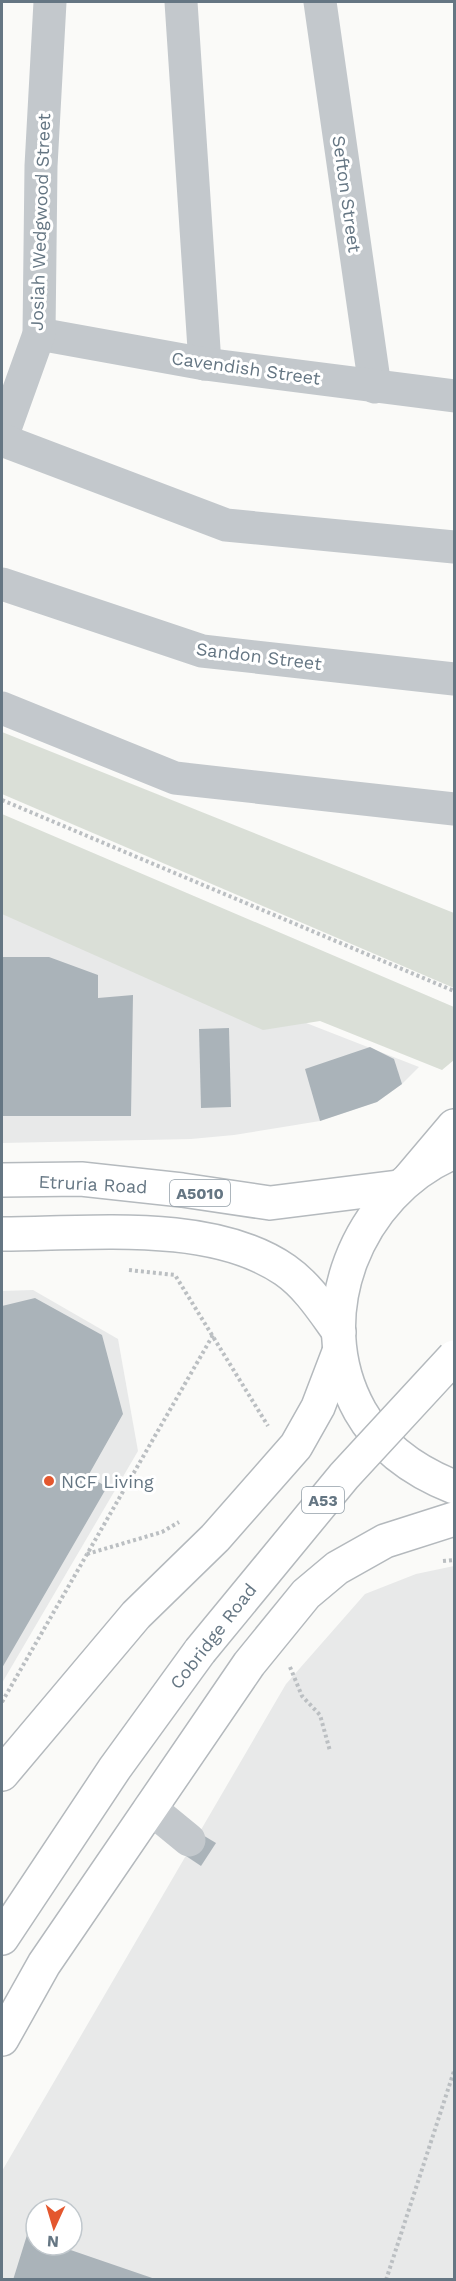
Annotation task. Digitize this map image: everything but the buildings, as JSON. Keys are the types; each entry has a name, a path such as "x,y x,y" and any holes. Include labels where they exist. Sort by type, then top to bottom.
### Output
{"main road":[{"path":"2,1774 136,1615 215,1538 296,1446 318,1407 339,1342 344,1284 353,1253 377,1210 454,1126"},
{"path":"404,1182 423,1167 454,1152"},
{"name":"Etruria Road","path":"2,1180 81,1179 182,1190 270,1203 404,1182"},
{"path":"2,1234 171,1235 219,1240 252,1252 285,1270 314,1297 339,1342 346,1381 360,1411 381,1439 414,1467 454,1487"},
{"name":"Cobridge Road","path":"2,1938 115,1768 201,1651 330,1493 454,1357"},
{"path":"2,2039 44,1964 249,1664 318,1582 337,1568 385,1541 454,1519"}],"street":[{"name":"Josiah Wedgwood Street","path":"2,439 39,334 41,166 50,2"},
{"path":"181,2 205,364"},
{"name":"Sefton Street","path":"320,2 375,387"},
{"name":"Cavendish Street","path":"39,334 205,364 454,396"},
{"path":"2,439 226,525 454,547"},
{"name":"Sandon Street","path":"2,584 202,651 454,679"},
{"path":"2,708 175,778 454,809"},
{"path":"150,1808 189,1840"}],"path":[{"path":"2,800 454,991"},
{"path":"126,1269 175,1275 272,1431"},
{"path":"2,1702 213,1335"},
{"path":"86,1554 162,1532 187,1517"},
{"path":"296,1658 289,1666 302,1696 320,1715 330,1751"},
{"path":"386,2280 454,2071"}],"shaded area":[{"path":"2,732 454,913 454,988 2,794"},
{"path":"2,814 454,1007 454,1060 442,1070 320,1021 263,1030 2,914"},
{"path":"2,892 237,996 419,1067 402,1084 377,1102 320,1121 234,1135 191,1139 2,1143"},
{"name":"NCF Living","path":"33,1290 118,1339 138,1451 2,1683 2,1291"},
{"path":"454,1566 454,2279 2,2280 2,2171 286,1684 365,1594 416,1574"}],"place":[{"name":"NCF Living","path":"49,1481"}]}
